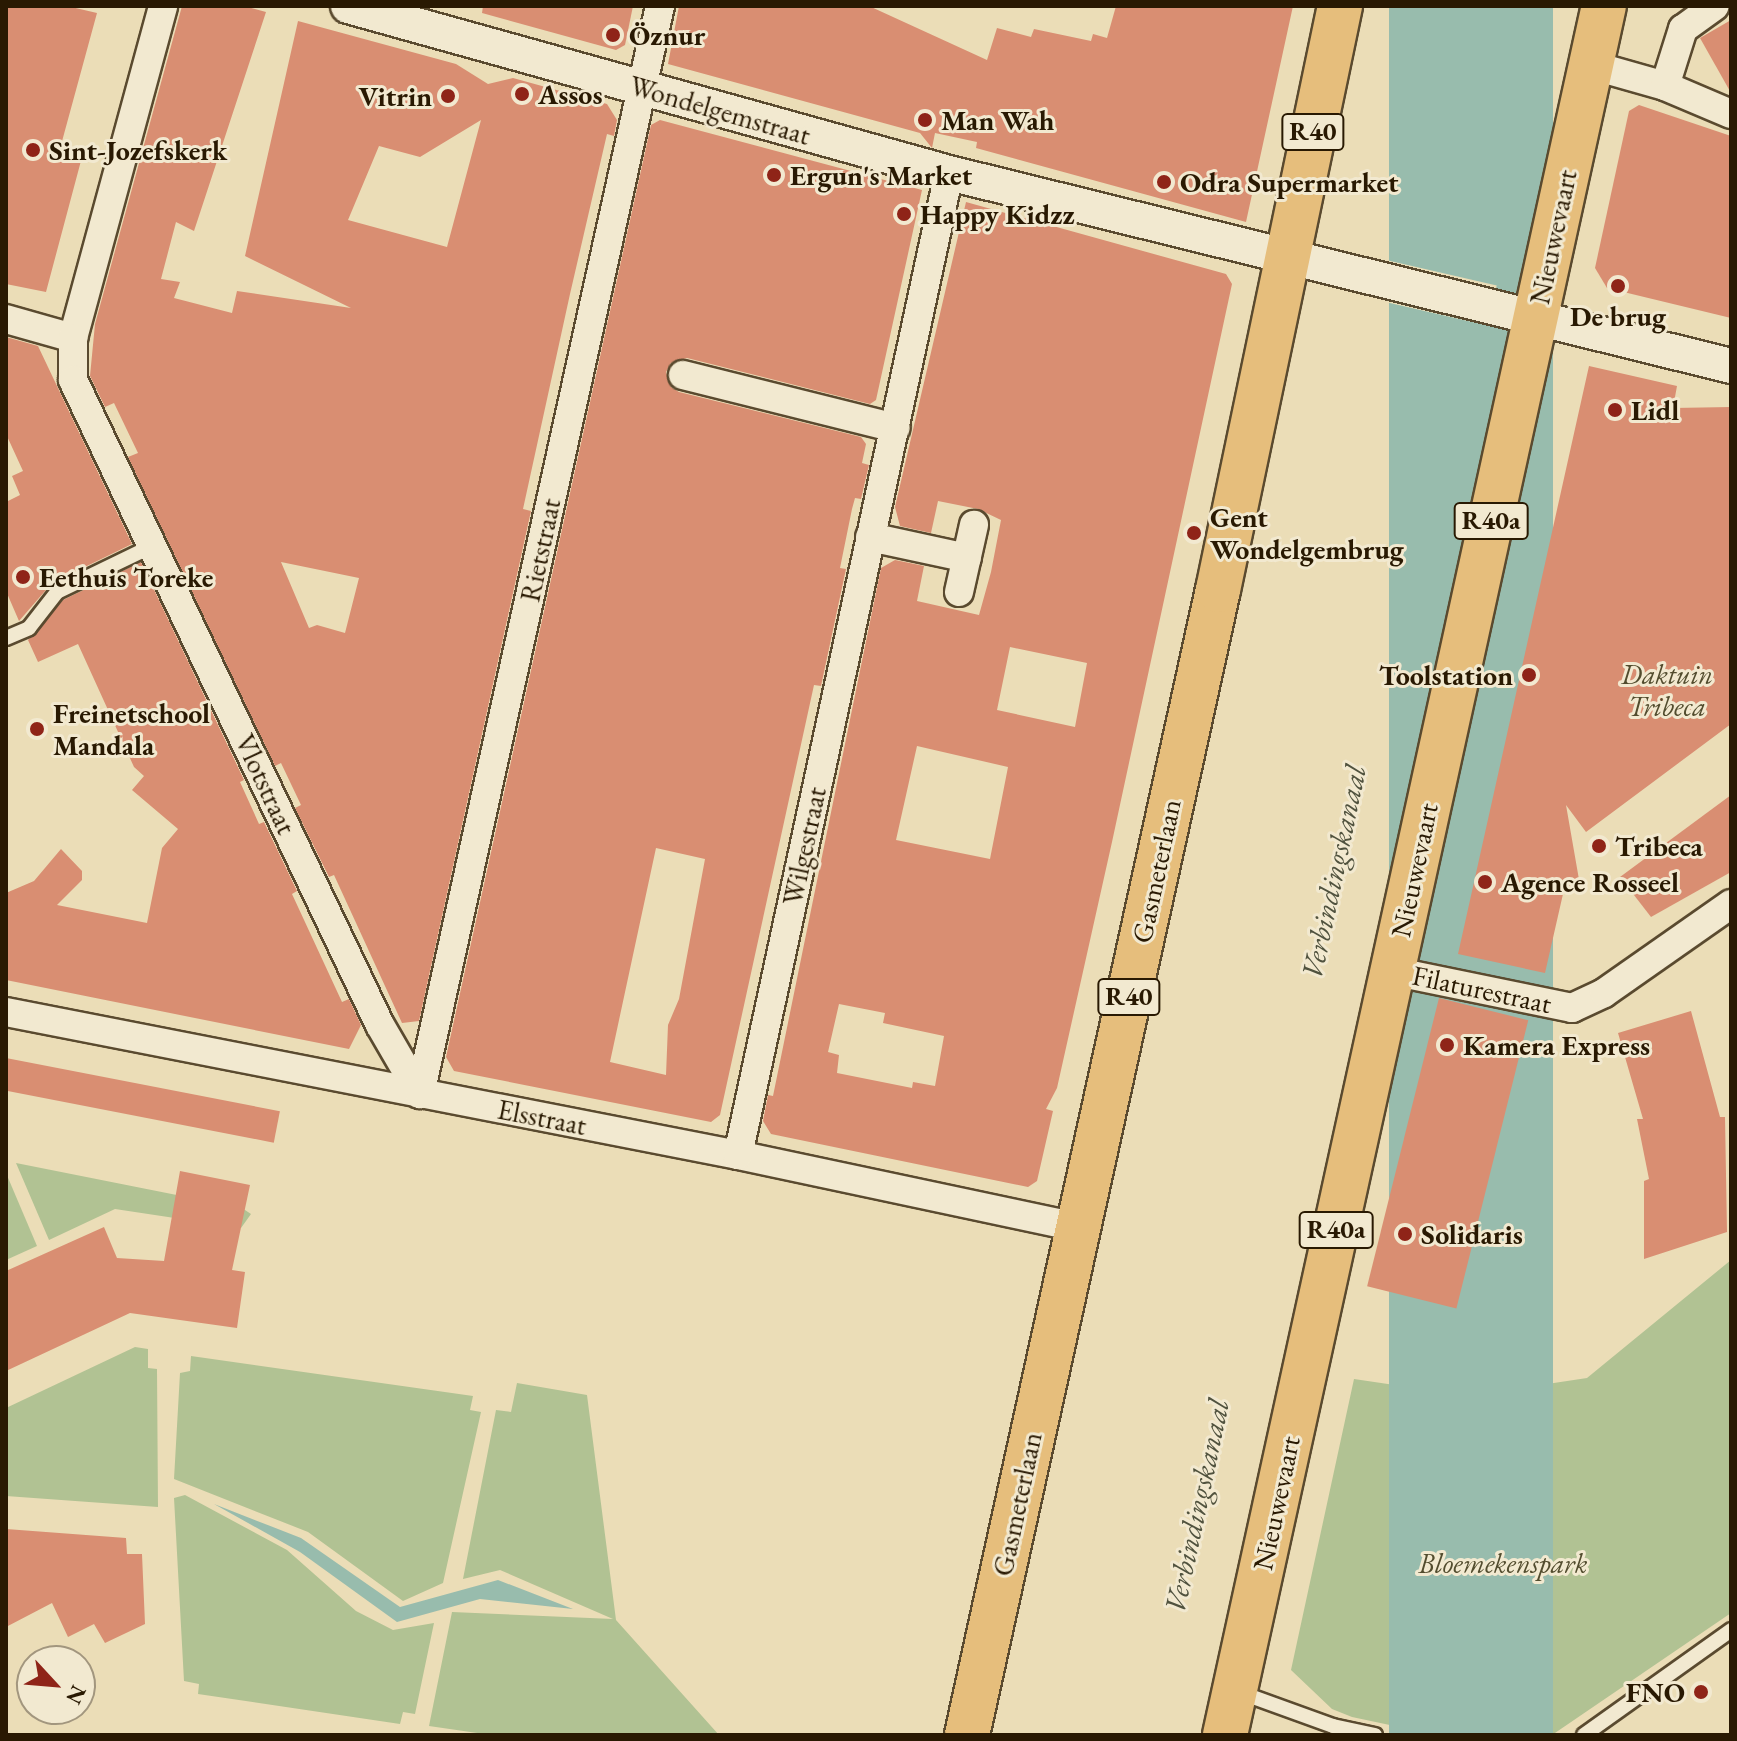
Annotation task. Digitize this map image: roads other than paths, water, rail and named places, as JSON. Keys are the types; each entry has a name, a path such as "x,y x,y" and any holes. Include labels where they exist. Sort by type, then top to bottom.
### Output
{"main road":[{"name":"Gasmeterlaan","path":"967,1735 1078,1227 1307,262 1340,6"},
{"name":"Nieuwevaart","path":"1225,1735 1392,971 1516,310 1591,65 1604,6"}],"street":[{"name":"Vlotstraat","path":"163,6 73,338 73,380 380,1025 420,1094"},
{"name":"Wondelgemstraat","path":"348,6 949,173 1307,262 1516,310 1731,366"},
{"name":"Rietstraat","path":"420,1094 660,6"},
{"path":"1665,86 1683,29 1715,6"},
{"path":"1591,65 1665,86 1731,114"},
{"name":"Wilgestraat","path":"738,1155 949,173"},
{"path":"6,319 73,338"},
{"path":"683,375 895,428"},
{"path":"959,592 974,525"},
{"path":"870,537 967,558"},
{"name":"Filaturestraat","path":"1392,971 1572,1008 1604,993 1731,904"},
{"name":"Elsstraat","path":"6,1012 738,1155 1078,1227"}],"lane":[{"path":"6,638 29,628 57,592 152,546"},
{"path":"1584,1735 1731,1630"},
{"path":"1235,1691 1333,1726 1375,1735"}],"water":[{"path":"1389,6 1553,6 1553,1735 1389,1735"},
{"path":"214,1504 301,1538 400,1607 498,1580 573,1609 480,1599 397,1622 300,1552"}],"place":[{"name":"Öznur","path":"613,35"},
{"name":"Assos","path":"522,94"},
{"name":"Vitrin","path":"448,96"},
{"name":"Man Wah","path":"925,120"},
{"name":"Sint-Jozefskerk","path":"33,150"},
{"name":"Ergun's Market","path":"774,175"},
{"name":"Odra Supermarket","path":"1164,182"},
{"name":"Happy Kidzz","path":"904,214"},
{"name":"De brug","path":"1618,286"},
{"name":"Lidl","path":"1615,410"},
{"name":"Gent Wondelgembrug","path":"1194,533"},
{"name":"Eethuis Toreke","path":"23,577"},
{"name":"Toolstation","path":"1529,675"},
{"name":"Freinetschool Mandala","path":"37,729"},
{"name":"Tribeca","path":"1599,846"},
{"name":"Agence Rosseel","path":"1485,882"},
{"name":"Kamera Express","path":"1447,1045"},
{"name":"Solidaris","path":"1405,1234"},
{"name":"FNO","path":"1701,1692"}],"park label":[{"name":"Daktuin Tribeca","path":"1667,690"},
{"name":"Bloemekenspark","path":"1503,1563"}],"water label":[{"name":"Verbindingskanaal","path":"1334,872"},
{"name":"Verbindingskanaal","path":"1197,1506"}]}
